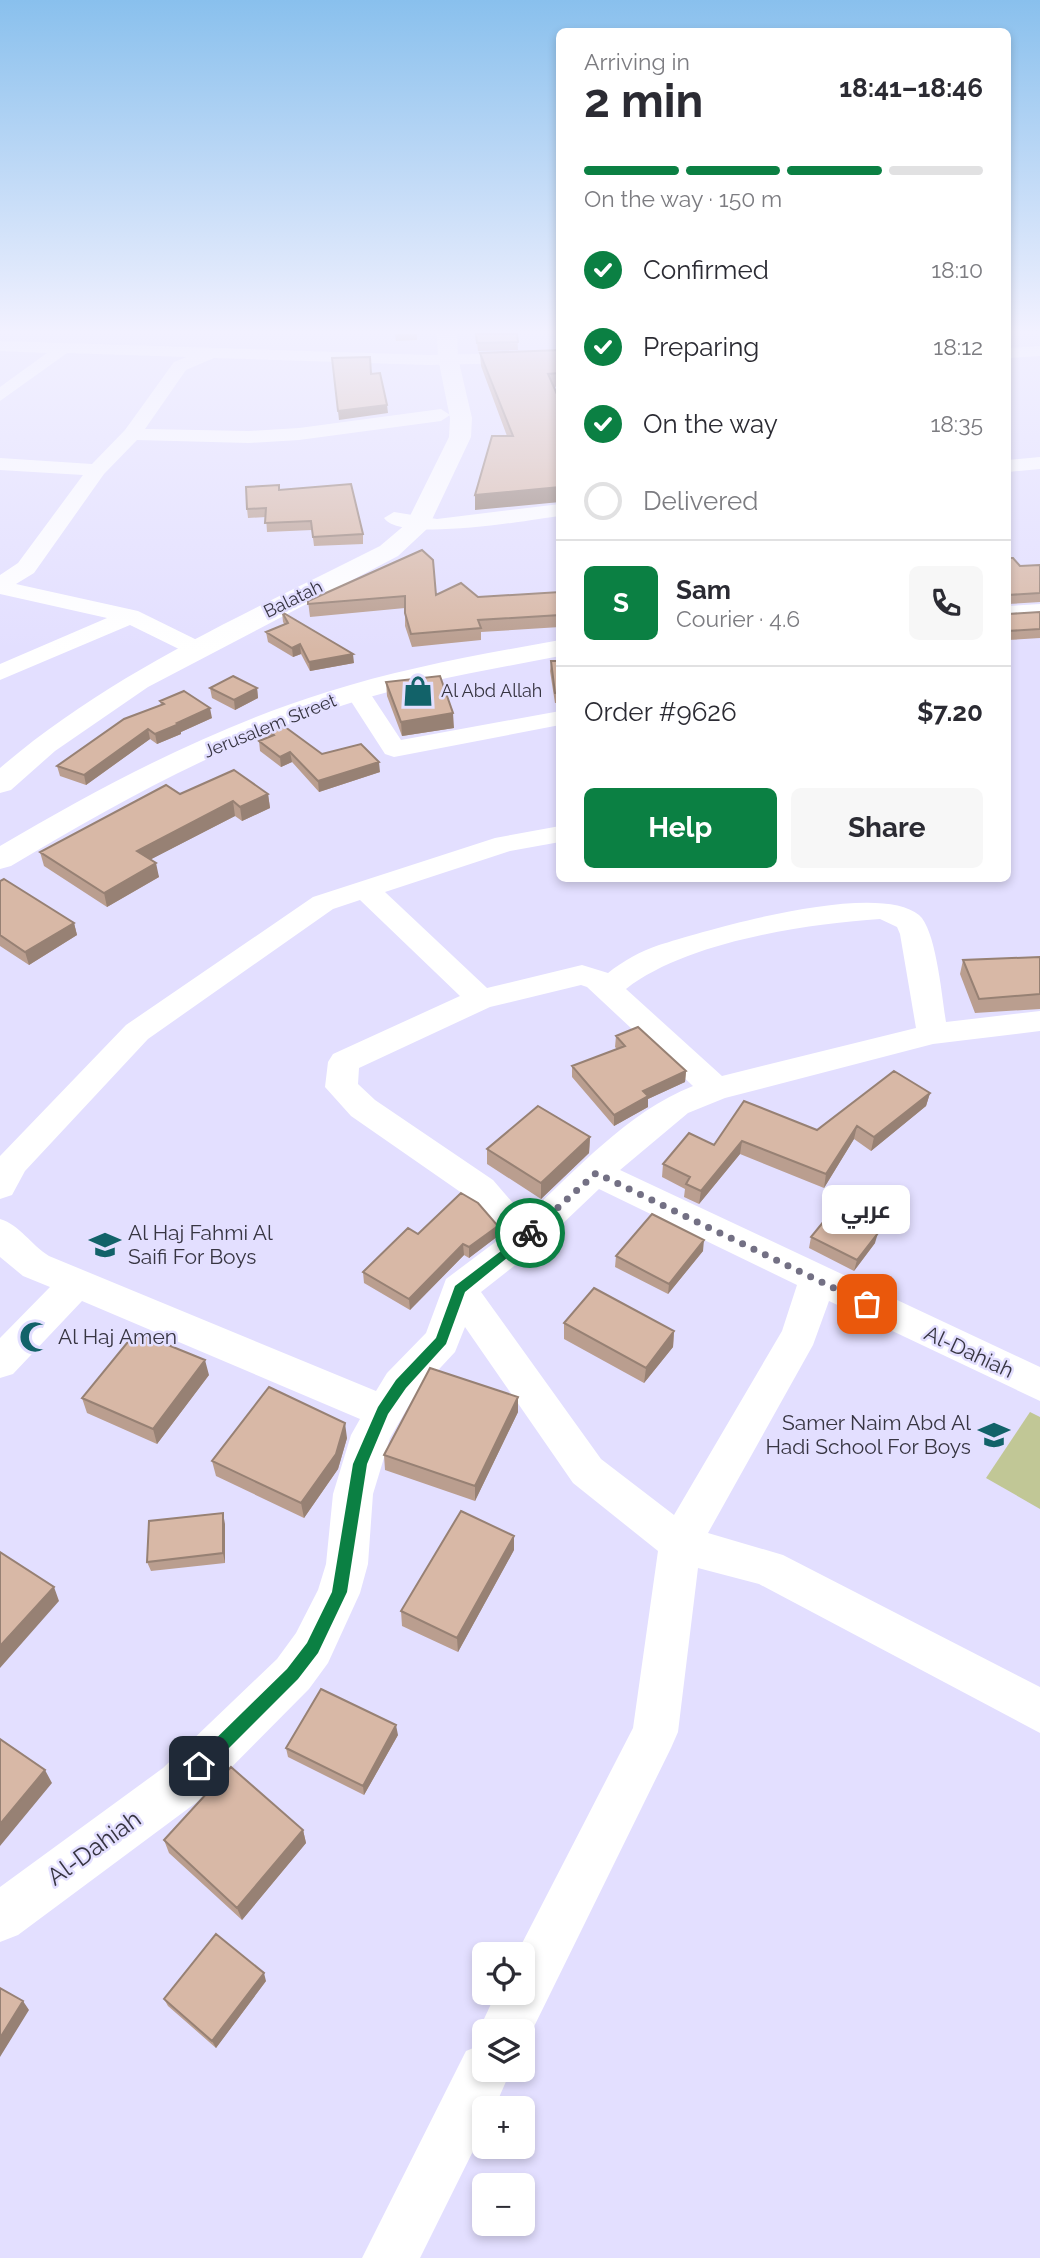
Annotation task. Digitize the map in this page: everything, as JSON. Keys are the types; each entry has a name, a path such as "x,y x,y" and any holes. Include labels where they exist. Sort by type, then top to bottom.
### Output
{"main road":[{"name":"Balatah","path":"406,521 437,439"},
{"name":"Balatah","path":"0,761 75,698 182,643 389,551 459,439"},
{"path":"1011,605 1040,603"},
{"path":"1011,614 1040,612"},
{"name":"Jerusalem Street","path":"0,837 193,736 291,695 388,667 468,649 556,635"},
{"name":"Balatah","path":"0,783 74,720 182,643"},
{"name":"Jerusalem Street","path":"0,859 42,834 228,740 305,708 357,692 556,649"}],"street":[{"path":"0,586 26,568 97,470 127,439"},
{"path":"1011,466 1040,463"},
{"path":"0,464 97,470"},
{"path":"406,521 453,523 556,510"},
{"path":"0,586 130,616 182,643"},
{"path":"0,673 130,616"},
{"path":"357,692 394,749 556,719"},
{"path":"0,1186 13,1163 137,1032 323,903 505,844 556,835"},
{"path":"365,889 481,999"},
{"path":"607,989 634,968 668,952 811,915 881,910 900,915 910,922 915,934 933,1034"},
{"path":"524,1239 481,1189 363,1108 341,1087 344,1062 481,999 582,975 598,979 716,1089"},
{"path":"1040,1021 933,1034 716,1089 676,1105 637,1134 524,1239 459,1289 587,1471 680,1544 768,1568 1040,1711"},
{"name":"Al-Dahiah","path":"596,1173 817,1281 1040,1385"},
{"path":"0,1232 19,1255 77,1283 383,1411"},
{"path":"511,2019 655,1732 680,1544 800,1334 817,1281"},
{"path":"0,1363 77,1283"},
{"name":"Al-Dahiah","path":"0,1917 180,1785 293,1674 312,1648 340,1592 360,1464 383,1411 407,1376 442,1341 459,1289"},
{"path":"390,2258 479,2082"}],"green space":[{"path":"1030,1412 1040,1417 1040,1509 986,1478"}],"building":[{"path":"491,439 556,439 556,487 475,495"},
{"path":"351,484 363,534 313,537 311,521 265,523 266,508 247,509 246,487 279,485 279,490"},
{"path":"422,550 433,560 436,595 461,583 478,597 556,592 556,615 478,620 481,628 411,634 405,613 405,596 308,604 308,601"},
{"path":"1011,558 1020,566 1040,565 1040,593 1011,595"},
{"path":"282,612 353,654 309,662 300,644 292,648 266,632 288,623"},
{"path":"1040,612 1040,629 1011,631 1011,614"},
{"path":"551,661 556,661 555,693"},
{"path":"233,676 257,688 234,700 210,688"},
{"path":"440,676 453,713 401,722 386,682"},
{"path":"184,691 210,708 155,734 148,729 84,775 57,766 124,719 164,704 160,701"},
{"path":"277,721 322,754 361,744 379,762 318,781 290,752 280,757 259,741 274,735 266,726"},
{"path":"234,770 268,794 240,807 233,801 137,851 156,863 104,893 40,852 166,785 180,794"},
{"path":"4,879 74,923 25,952 0,935 0,881"},
{"path":"1040,957 1040,994 979,999 963,960"},
{"path":"638,1027 686,1071 643,1091 648,1096 614,1115 572,1066 625,1046 616,1036"},
{"path":"894,1071 930,1093 874,1137 857,1126 826,1174 742,1141 701,1191 686,1184 690,1177 663,1164 689,1133 714,1145 744,1101 817,1130"},
{"path":"538,1106 590,1137 541,1183 487,1149"},
{"path":"461,1193 478,1203 498,1226 469,1247 463,1244 409,1299 363,1272 408,1228 418,1234"},
{"path":"833,1210 878,1233 857,1260 811,1237"},
{"path":"652,1214 704,1240 669,1284 616,1256"},
{"path":"594,1288 674,1331 646,1368 564,1323"},
{"path":"136,1332 205,1360 153,1429 82,1398"},
{"path":"430,1368 518,1397 475,1486 384,1455"},
{"path":"269,1387 345,1423 336,1454 301,1503 212,1461"},
{"path":"461,1511 514,1536 457,1638 401,1611"},
{"path":"223,1513 223,1553 147,1562 149,1521"},
{"path":"0,1552 54,1587 0,1646"},
{"path":"321,1689 396,1725 363,1786 286,1748"},
{"path":"0,1739 45,1770 0,1824"},
{"path":"231,1767 303,1830 237,1908 164,1840"},
{"path":"216,1934 264,1973 212,2041 164,1999"},
{"path":"0,1988 23,2001 0,2038"}],"way so far":[{"path":"530,1233 596,1173 867,1304"}],"place":[{"name":"Al Abd Allah","path":"418,691"},
{"name":"Al Haj Fahmi Al Saifi For Boys","path":"105,1245"},
{"name":"عربي","path":"867,1304"},
{"name":"Al Haj Amen","path":"35,1337"},
{"name":"Samer Naim Abd Al Hadi School For Boys","path":"994,1435"}],"route":[{"path":"199,1766 293,1674 312,1648 328,1621 340,1592 346,1564 353,1494 360,1464 383,1411 420,1361 442,1341 459,1289 530,1233"}]}
